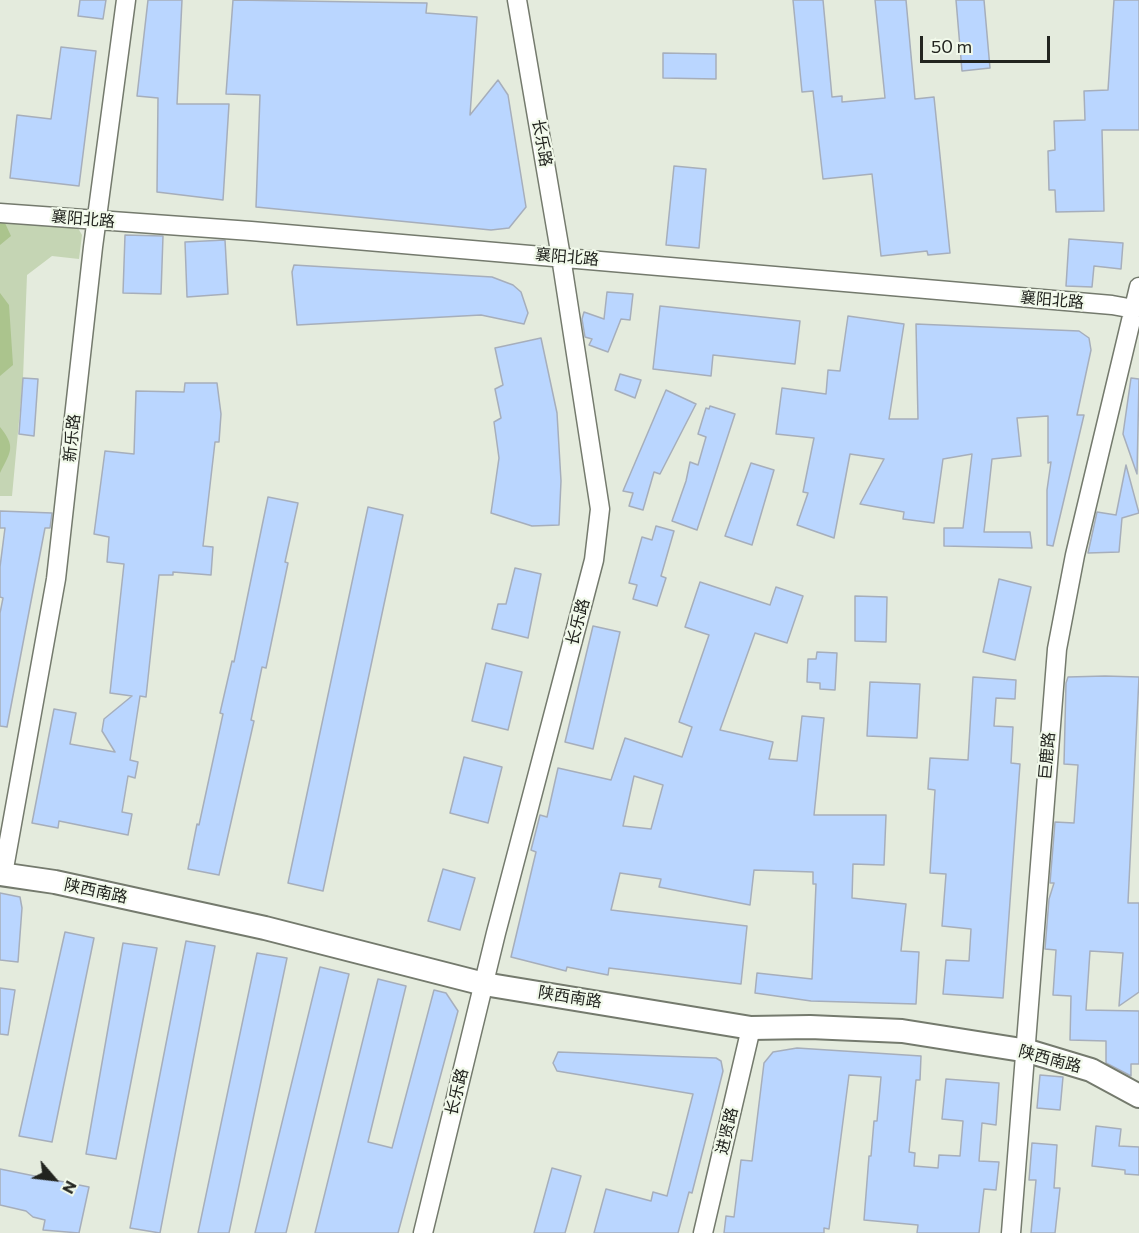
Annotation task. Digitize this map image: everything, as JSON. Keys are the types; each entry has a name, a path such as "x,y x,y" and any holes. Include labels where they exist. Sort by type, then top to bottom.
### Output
{"main road":[{"name":"陕西南路","path":"1,874 55,882 265,928 484,984 751,1028 810,1027 902,1031 1028,1051 1091,1070 1139,1096"}],"street":[{"name":"新乐路","path":"1,874 56,579 126,0"},
{"name":"长乐路","path":"423,1233 484,984 594,560 600,509 518,0"},
{"name":"襄阳北路","path":"0,213 561,257 1112,305 1134,309"},
{"name":"巨鹿路","path":"1011,1233 1028,1051 1046,771 1057,649 1075,555 1139,287"},
{"name":"进贤路","path":"703,1233 751,1028"}],"green space":[{"path":"0,214 75,223 82,235 79,259 52,256 27,275 23,378 12,496 0,496"},
{"path":"0,223 5,223 11,236 0,245"},
{"path":"0,293 9,305 13,365 0,376"},
{"path":"0,427 8,440 10,449 0,473"}],"building":[{"path":"80,0 106,0 103,19 78,16"},
{"path":"148,0 182,0 177,104 229,104 223,200 157,192 158,98 137,96"},
{"path":"233,0 427,3 426,13 477,17 470,115 498,80 508,95 526,207 509,228 491,230 256,207 260,95 226,94"},
{"path":"793,0 823,0 832,97 842,96 842,102 885,98 875,0 906,0 915,99 934,97 950,253 928,255 927,251 881,256 872,174 823,179 813,91 802,92"},
{"path":"956,0 984,0 990,68 962,71"},
{"path":"1114,0 1139,0 1139,130 1102,130 1104,211 1056,212 1055,190 1049,190 1048,151 1055,150 1054,121 1085,120 1084,91 1108,90"},
{"path":"61,47 96,51 79,186 10,178 17,115 51,119"},
{"path":"663,53 716,54 716,79 663,78"},
{"path":"674,166 706,169 699,248 666,245"},
{"path":"125,235 163,236 161,294 123,293"},
{"path":"1069,239 1123,243 1121,269 1094,266 1092,287 1066,286"},
{"path":"225,240 228,294 187,297 185,242"},
{"path":"294,265 492,277 513,285 521,292 528,313 524,324 481,315 297,325 292,272"},
{"path":"607,292 633,294 630,320 621,319 608,352 589,345 592,339 585,337 582,319 584,312 604,319"},
{"path":"660,306 800,321 795,364 713,355 711,376 653,369"},
{"path":"848,316 904,324 889,419 918,419 916,324 1079,331 1089,338 1091,350 1077,415 1084,415 1053,546 1047,545 1047,490 1051,462 1048,463 1048,416 1017,418 1021,456 992,459 984,532 1030,532 1032,548 944,546 944,528 963,528 972,454 943,459 934,523 903,519 904,512 860,504 884,459 850,454 834,538 797,525 808,493 803,492 814,438 776,434 782,388 826,394 828,370 840,371"},
{"path":"541,338 557,413 561,481 559,525 532,526 491,513 499,458 494,422 501,418 495,389 503,385 495,348"},
{"path":"620,374 641,380 635,398 615,390"},
{"path":"23,378 38,379 34,436 19,434"},
{"path":"1131,378 1139,379 1137,474 1123,434"},
{"path":"185,383 217,383 221,414 219,442 215,442 203,546 213,547 211,575 173,572 173,575 159,575 146,697 140,696 130,760 138,762 135,778 128,776 122,812 132,814 128,835 59,821 58,828 32,823 54,709 76,713 70,744 115,752 102,731 104,719 132,696 110,693 124,564 107,562 109,537 94,534 105,451 134,454 136,391 184,392"},
{"path":"666,390 696,404 660,474 654,472 643,510 629,506 633,493 623,491"},
{"path":"710,406 735,414 697,530 672,521 690,462 698,465 706,437 698,434 706,408 709,409"},
{"path":"751,463 774,470 752,545 725,536"},
{"path":"1126,465 1139,513 1122,518 1119,552 1088,553 1097,512 1116,515"},
{"path":"268,497 298,503 266,668 262,667 251,720 254,721 219,875 188,869"},
{"path":"368,507 403,515 323,891 288,883"},
{"path":"0,511 52,513 50,528 45,528 7,727 0,726 0,613 3,598 0,597 0,567 5,528 0,528"},
{"path":"656,526 674,531 661,576 666,578 657,606 633,599 637,585 629,583 642,537 652,540"},
{"path":"515,568 541,574 528,638 492,629 498,604 506,604"},
{"path":"999,579 1031,587 1015,660 983,652"},
{"path":"700,582 770,605 776,587 803,596 787,643 755,633 720,730 773,742 769,759 797,761 802,716 824,718 814,815 886,815 884,865 853,864 852,898 906,904 901,951 919,952 916,1004 811,1001 755,993 757,973 812,979 816,884 813,884 813,872 754,870 750,905 659,887 661,879 620,873 611,910 747,926 741,984 609,968 608,975 567,967 566,971 511,957 536,852 531,850 540,815 547,817 558,768 611,780 625,738 682,757 692,727 679,722 709,635 685,627","holes":["634,776 663,785 651,829 623,826"]},
{"path":"855,596 887,597 886,642 855,641"},
{"path":"593,626 620,632 593,749 565,742"},
{"path":"817,652 837,653 835,690 820,689 820,683 807,682 808,659 816,659"},
{"path":"486,663 522,672 508,730 472,721"},
{"path":"973,677 1016,680 1015,699 996,698 994,726 1013,727 1011,763 1020,764 1003,998 943,994 946,960 969,961 971,929 942,926 946,874 930,873 935,790 928,789 930,758 968,760"},
{"path":"1068,677 1139,677 1128,903 1139,903 1139,992 1119,1006 1123,953 1090,951 1086,1010 1139,1011 1139,1064 1131,1064 1131,1076 1106,1063 1106,1041 1070,1040 1071,996 1053,995 1056,950 1045,949 1049,899 1054,883 1050,883 1055,822 1074,823 1078,765 1064,764 1066,683"},
{"path":"870,682 920,684 917,738 867,736"},
{"path":"464,757 502,767 488,823 450,813"},
{"path":"443,869 475,878 460,930 428,921"},
{"path":"0,893 20,897 22,908 18,962 0,960"},
{"path":"65,932 94,938 52,1142 19,1136"},
{"path":"186,941 215,946 160,1233 130,1228"},
{"path":"123,943 157,948 116,1159 86,1154"},
{"path":"257,953 287,958 229,1233 198,1233"},
{"path":"320,967 349,974 286,1233 255,1233"},
{"path":"378,979 406,986 368,1142 392,1148 434,990 446,993 458,1011 398,1233 315,1233"},
{"path":"0,988 15,990 8,1035 0,1034"},
{"path":"797,1048 921,1056 920,1080 916,1080 909,1152 915,1153 914,1166 938,1168 939,1155 960,1156 963,1121 942,1119 946,1079 999,1083 996,1125 982,1123 979,1161 999,1162 996,1190 984,1189 979,1233 917,1233 918,1225 864,1220 869,1156 871,1156 874,1121 877,1121 881,1077 849,1075 829,1229 824,1228 824,1233 724,1233 726,1216 734,1217 741,1160 752,1161 764,1063 773,1052"},
{"path":"558,1052 716,1058 721,1061 723,1071 714,1107 692,1193 689,1192 678,1233 594,1233 606,1189 651,1201 653,1192 667,1196 693,1094 557,1071 553,1063"},
{"path":"1040,1075 1063,1077 1060,1110 1037,1108"},
{"path":"1096,1126 1121,1129 1119,1146 1139,1147 1139,1175 1125,1174 1125,1170 1092,1166"},
{"path":"1032,1143 1057,1145 1054,1188 1060,1188 1055,1233 1031,1233 1036,1180 1029,1180"},
{"path":"552,1168 581,1176 565,1233 534,1233"},
{"path":"0,1169 89,1187 79,1233 43,1230 45,1220 33,1217 26,1211 0,1205"}]}
